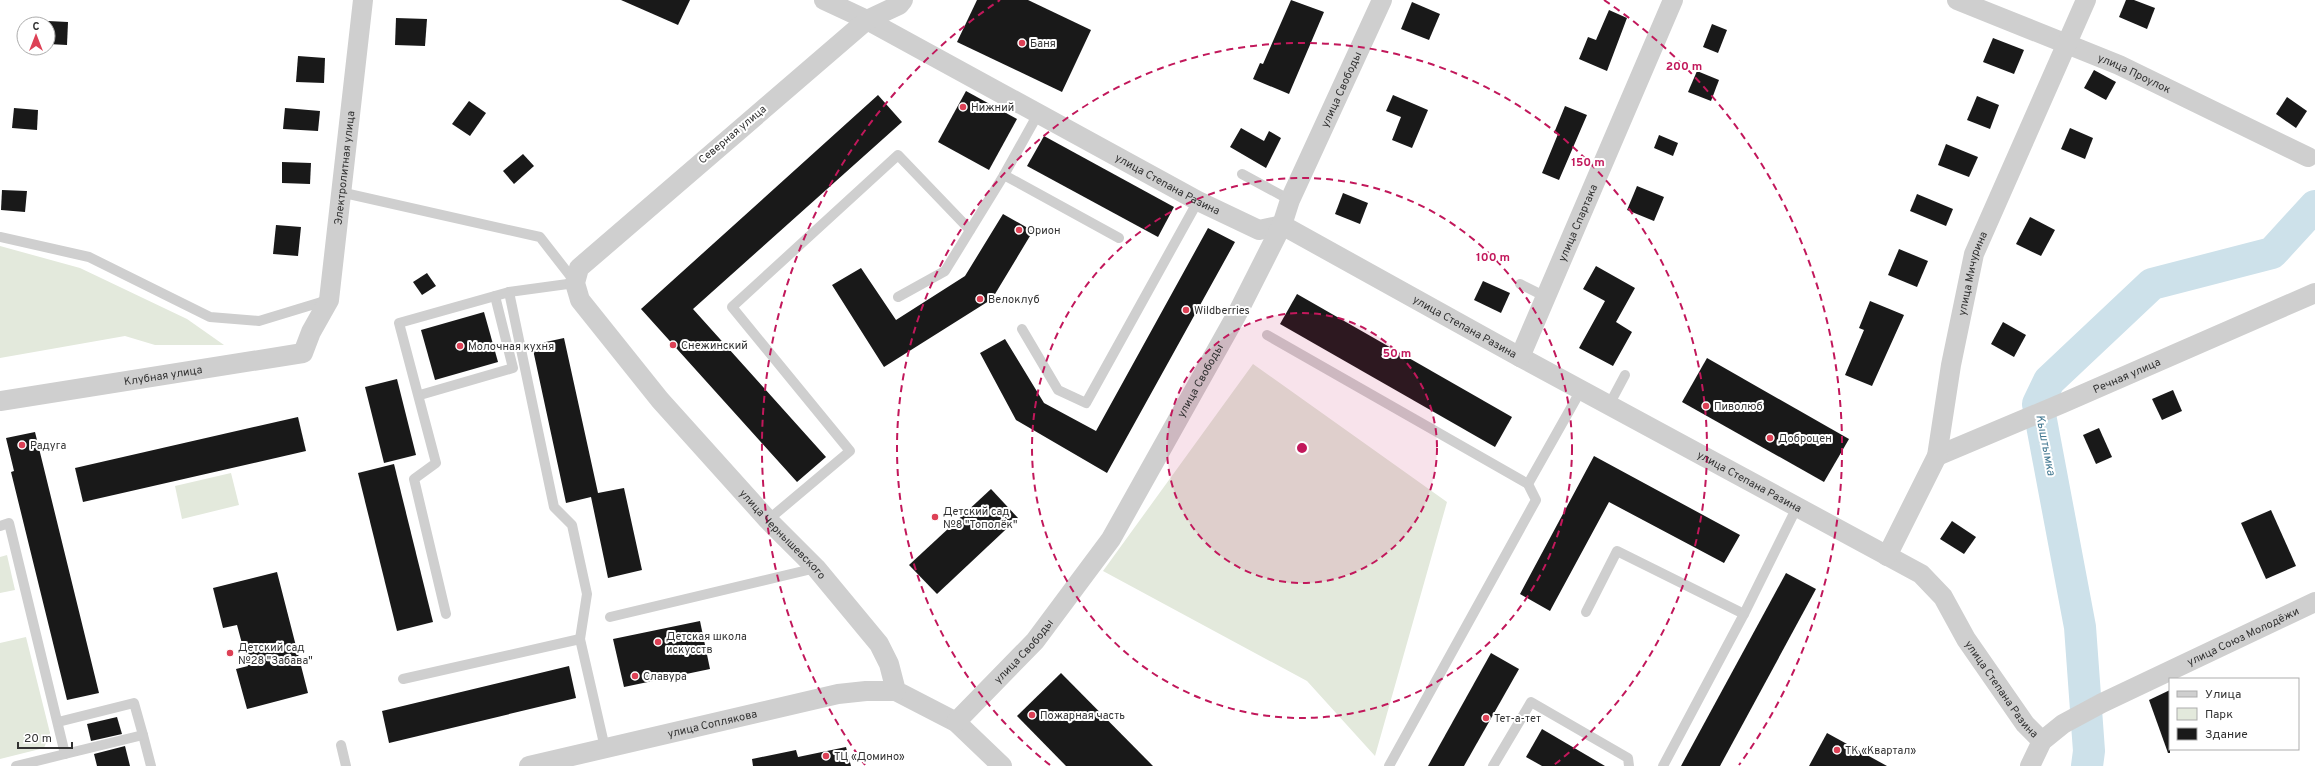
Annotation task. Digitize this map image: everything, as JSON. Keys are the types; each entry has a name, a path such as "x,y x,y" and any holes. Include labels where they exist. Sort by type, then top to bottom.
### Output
{"street":[{"name":"Электролитная улица","path":"311,332 328,300 363,0"},
{"name":"улица Степана Разина","path":"824,0 867,20 1198,201 1259,230 1282,225 1520,357 1922,574 1943,597 1966,638 2025,724 2042,741"},
{"name":"Северная улица","path":"575,283 579,268 867,20 899,5 903,0"},
{"name":"улица Свободы","path":"956,722 1035,641 1111,538 1237,314 1282,225 1290,200 1382,0"},
{"name":"улица Спартака","path":"1520,357 1550,299 1673,0"},
{"name":"улица Проулок","path":"1957,0 2069,43 2119,65 2308,157"},
{"name":"улица Мичурина","path":"1887,556 1937,456 1951,365 1974,254 2069,43 2086,0"},
{"name":"улица Чернышевского","path":"575,283 580,300 660,400 768,520 816,568 879,644 889,664 896,691"},
{"name":"Речная улица","path":"1937,456 2063,403 2315,293"},
{"name":"Клубная улица","path":"0,401 304,354 311,332"},
{"name":"улица Союз Молодёжи","path":"2042,741 2063,724 2102,702 2315,602"},
{"name":"улица Соплякова","path":"529,766 838,694 866,691 896,691"},
{"path":"896,691 956,722 1002,766"},
{"path":"2030,766 2042,741"}],"lane":[{"path":"898,297 945,271 1004,175 1038,114"},
{"path":"768,520 850,451 732,307 898,155 970,230"},
{"path":"1242,174 1290,200"},
{"path":"1004,175 1119,238"},
{"path":"340,192 540,237 575,283 508,292 399,323 420,395 436,463 414,479 446,614"},
{"path":"1022,330 1058,390 1086,403 1198,201"},
{"path":"0,237 89,257 210,317 259,321 328,300"},
{"path":"1520,284 1550,299"},
{"path":"508,292 554,507 572,525 587,594 580,638 605,748"},
{"path":"420,395 513,368 495,296"},
{"path":"1267,335 1528,484 1536,500 1389,766"},
{"path":"1609,405 1625,375"},
{"path":"1528,484 1581,390"},
{"path":"1663,766 1744,614 1797,507"},
{"path":"0,526 10,524 58,722 64,754"},
{"path":"1586,612 1617,550 1744,614"},
{"path":"610,617 816,568"},
{"path":"403,679 580,638"},
{"path":"1493,766 1531,702 1628,758 1629,766"},
{"path":"58,722 134,703 151,766"},
{"path":"16,766 143,735"},
{"path":"341,746 346,766"}],"green space":[{"path":"0,246 80,268 187,319 224,345 155,345 125,336 0,358"},
{"path":"1253,364 1447,502 1375,756 1307,681 1103,571"},
{"path":"231,473 239,505 182,519 175,486"},
{"path":"7,555 15,590 0,593 0,557"},
{"path":"26,637 50,733 44,748 0,759 0,643"}],"building":[{"path":"621,0 690,0 678,25"},
{"path":"977,0 1028,0 1091,30 1062,92 957,42"},
{"path":"1291,0 1324,12 1289,94 1253,79 1260,63 1263,64"},
{"path":"2126,0 2134,0 2155,8 2147,29 2119,17"},
{"path":"1412,2 1440,14 1429,40 1401,29"},
{"path":"1609,10 1627,18 1607,71 1579,59 1588,37 1596,40"},
{"path":"396,18 427,19 425,46 395,45"},
{"path":"56,21 68,22 67,45 56,44"},
{"path":"1712,24 1727,30 1718,53 1703,47"},
{"path":"1993,38 2024,50 2014,74 1983,62"},
{"path":"298,56 325,58 324,83 296,82"},
{"path":"2094,70 2116,82 2106,100 2084,88"},
{"path":"1697,71 1719,80 1711,101 1688,92"},
{"path":"966,91 1017,119 989,170 938,142"},
{"path":"878,95 902,122 693,309 826,457 797,482 641,309"},
{"path":"1393,95 1428,110 1412,148 1392,140 1401,117 1386,111"},
{"path":"1977,96 1999,105 1990,129 1967,120"},
{"path":"2287,97 2307,111 2296,128 2276,114"},
{"path":"469,101 486,113 470,136 452,124"},
{"path":"1565,106 1587,115 1559,180 1542,173 1558,134 1554,133"},
{"path":"14,108 38,110 37,130 12,128"},
{"path":"285,108 320,111 318,131 283,129"},
{"path":"1241,128 1264,141 1269,131 1281,138 1266,168 1230,147"},
{"path":"2070,128 2093,138 2085,159 2061,149"},
{"path":"1659,135 1678,143 1673,156 1654,148"},
{"path":"1044,136 1174,207 1158,237 1027,166"},
{"path":"1946,144 1978,157 1969,177 1938,165"},
{"path":"523,154 534,166 514,184 503,171"},
{"path":"282,162 311,163 310,184 282,183"},
{"path":"1637,186 1664,197 1654,221 1627,210"},
{"path":"2,190 27,191 25,212 1,210"},
{"path":"1343,193 1368,203 1360,224 1335,214"},
{"path":"1917,194 1953,209 1946,226 1910,211"},
{"path":"1003,214 1033,231 992,299 884,367 832,285 861,268 896,320 965,276"},
{"path":"2030,217 2055,230 2041,256 2016,244"},
{"path":"276,225 301,227 298,256 273,254"},
{"path":"1208,228 1235,242 1107,473 1016,420 980,353 1005,339 1044,403 1096,431"},
{"path":"1899,249 1928,261 1917,287 1888,275"},
{"path":"1596,266 1635,288 1616,322 1632,332 1613,366 1579,348 1605,301 1583,289"},
{"path":"427,273 436,286 422,295 413,282"},
{"path":"1483,281 1510,293 1501,313 1474,300"},
{"path":"1297,294 1512,417 1495,447 1280,324"},
{"path":"1870,301 1904,315 1872,386 1845,375 1864,330 1859,328"},
{"name":"Молочная кухня","path":"484,312 498,362 435,380 421,330"},
{"path":"2003,322 2026,335 2014,357 1991,344"},
{"path":"564,338 598,493 624,488 642,570 608,578 591,497 566,503 532,345"},
{"path":"1707,358 1849,439 1824,482 1682,402"},
{"path":"397,379 416,455 384,463 365,387"},
{"path":"2173,390 2182,411 2162,420 2152,399"},
{"path":"298,417 306,451 83,502 75,468"},
{"path":"2099,428 2112,457 2096,464 2083,435"},
{"path":"35,432 99,693 67,700 11,472 14,471 6,438"},
{"path":"1594,456 1740,535 1724,563 1609,502 1550,611 1520,594"},
{"path":"394,464 433,622 397,631 358,473"},
{"path":"991,489 1018,518 937,594 909,565"},
{"path":"2271,510 2296,566 2266,579 2241,523"},
{"path":"1952,521 1976,537 1964,554 1940,539"},
{"path":"277,572 308,693 247,709 236,669 248,666 237,625 223,628 213,588"},
{"path":"1786,573 1816,589 1720,766 1681,766"},
{"path":"700,621 710,669 624,687 613,639"},
{"path":"1491,653 1519,669 1464,766 1428,766"},
{"path":"569,666 576,698 389,743 382,711"},
{"path":"1061,673 1153,766 1066,766 1017,716"},
{"path":"2169,690 2170,753 2168,753 2149,700"},
{"path":"117,717 122,734 91,741 87,724"},
{"path":"1542,729 1605,766 1542,766 1526,757"},
{"name":"ТК «Квартал»","path":"1827,733 1887,766 1809,766"},
{"path":"125,746 130,766 97,766 94,754"},
{"name":"ТЦ «Домино»","path":"846,747 851,766 753,766 752,759 796,750 798,757"}],"waterway":[{"name":"Кыштымка","path":"2087,766 2089,751 2080,627 2038,404 2049,381 2152,284 2272,253 2315,206"}],"place":[{"name":"Баня","path":"1022,43"},
{"name":"Нижний","path":"963,107"},
{"name":"Орион","path":"1019,230"},
{"name":"Велоклуб","path":"980,299"},
{"name":"Wildberries","path":"1186,310"},
{"name":"Снежинский","path":"673,345"},
{"name":"Молочная кухня","path":"460,346"},
{"name":"Пиволюб","path":"1706,406"},
{"name":"Доброцен","path":"1770,438"},
{"name":"Радуга","path":"22,445"},
{"name":"Детский сад №8 \"Тополёк\"","path":"935,517"},
{"name":"Детская школа искусств","path":"658,642"},
{"name":"Детский сад №28 \"Забава\"","path":"230,653"},
{"name":"Славура","path":"635,676"},
{"name":"Пожарная часть","path":"1032,715"},
{"name":"Тет-а-тет","path":"1486,718"},
{"name":"ТК «Квартал»","path":"1837,750"},
{"name":"ТЦ «Домино»","path":"826,756"}]}
